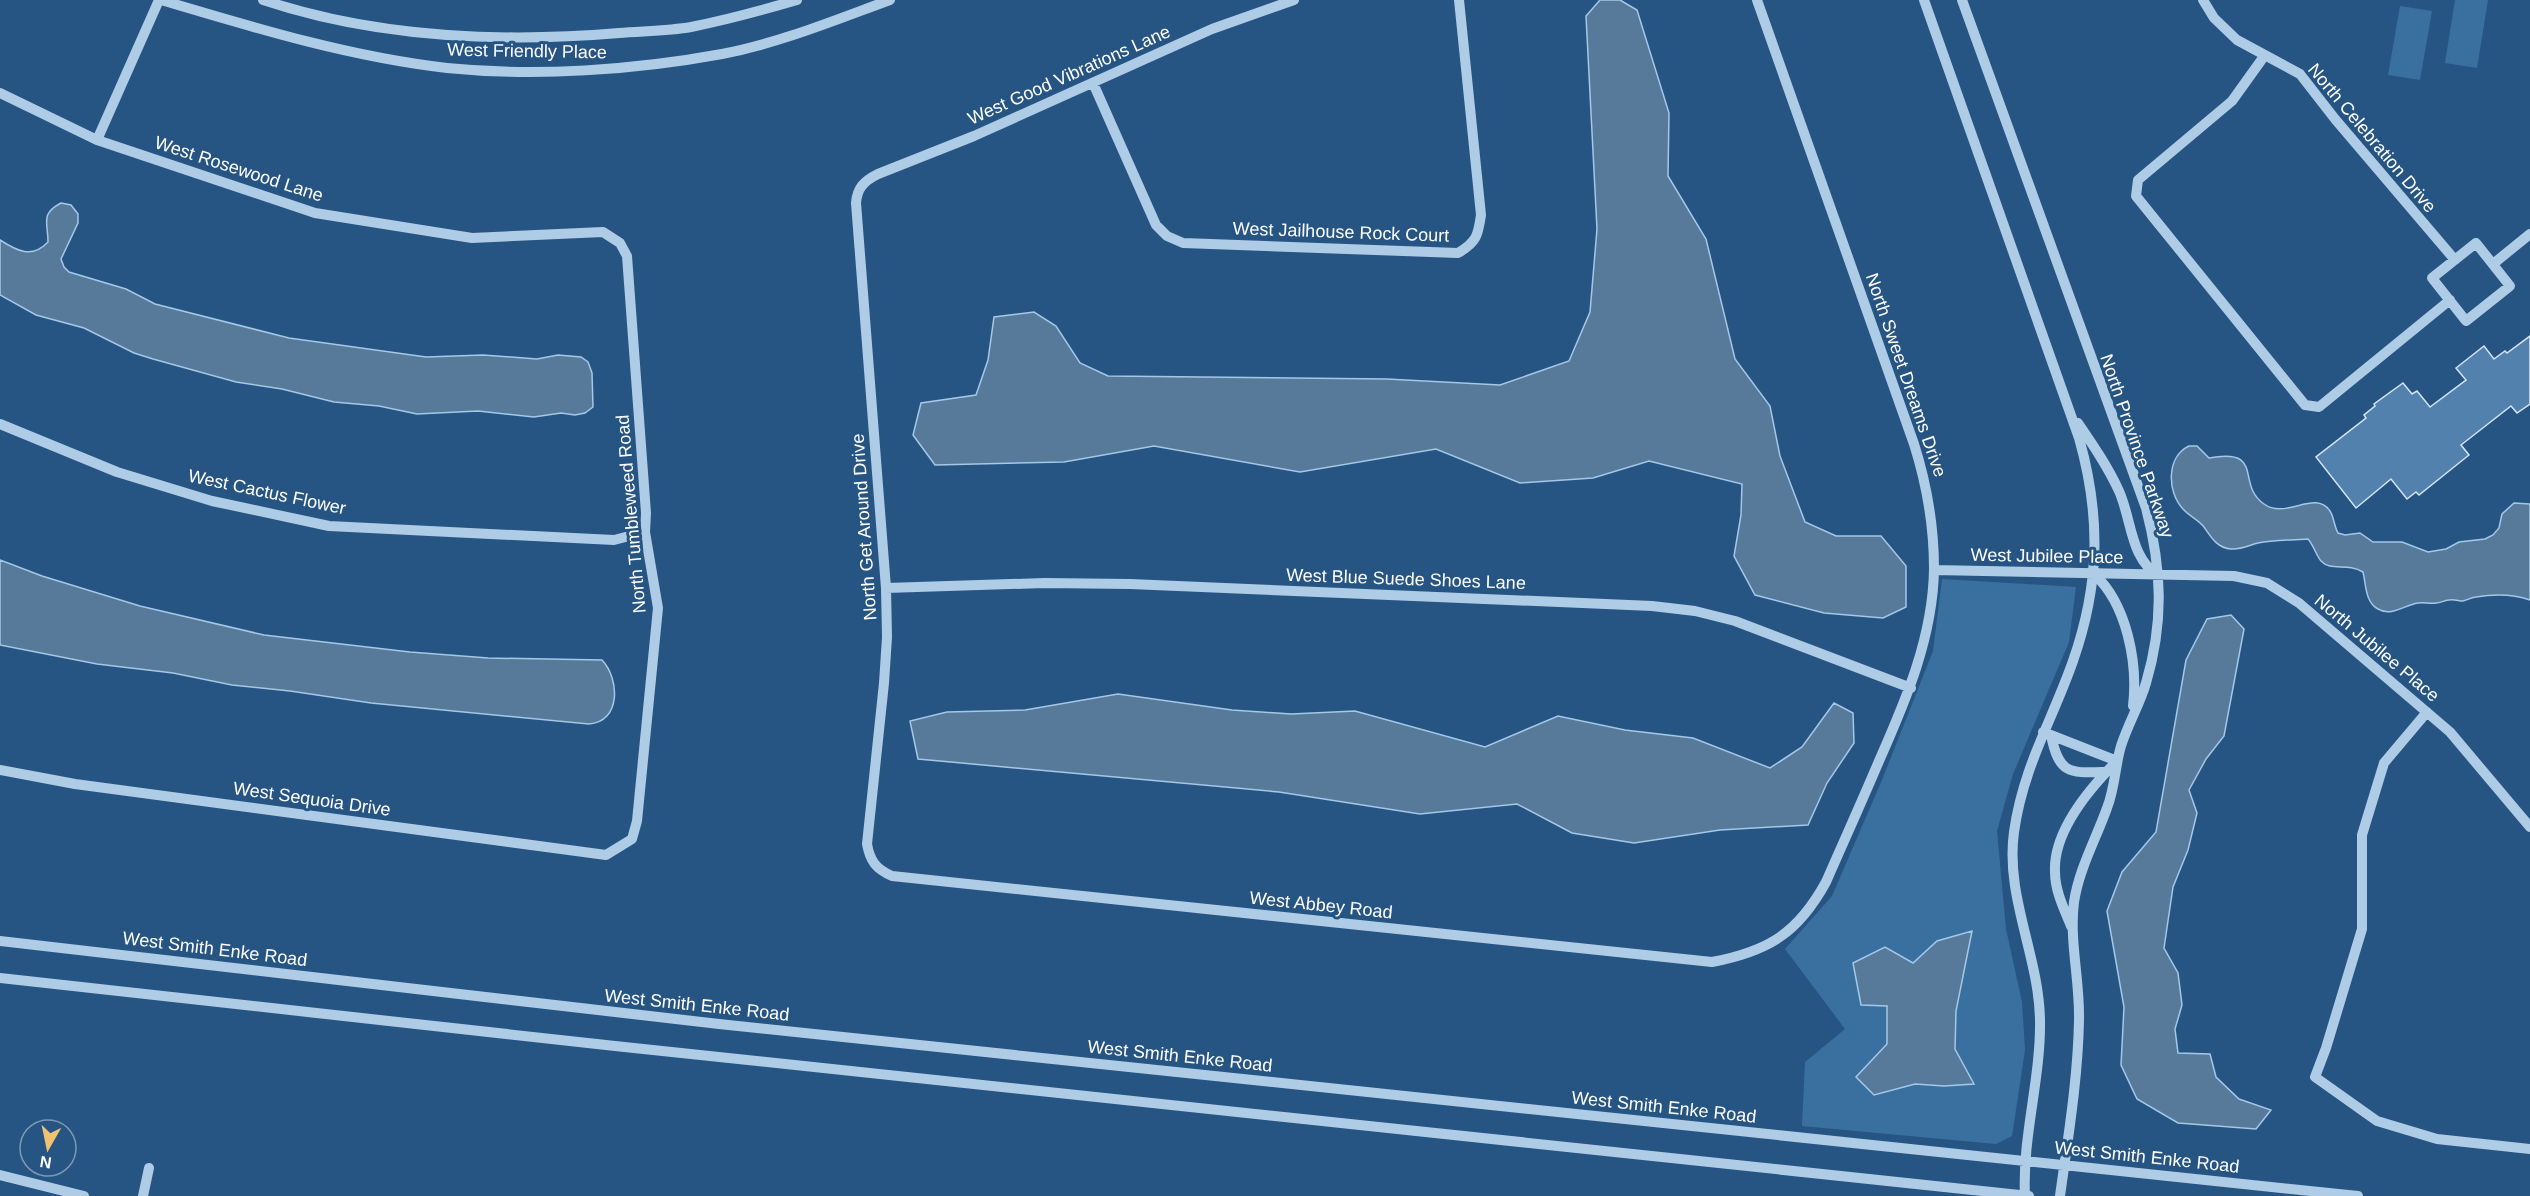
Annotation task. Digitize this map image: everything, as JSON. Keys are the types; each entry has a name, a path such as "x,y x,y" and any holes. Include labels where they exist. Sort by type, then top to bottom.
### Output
{"street":[{"name":"West Friendly Place","path":"160,0 255,28 342,50 448,68 545,71 639,67 724,53 798,33 890,0"},
{"path":"97,140 160,0"},
{"name":"West Friendly Place","path":"263,0 347,24 400,31 483,38 567,38 690,27 797,0"},
{"name":"West Good Vibrations Lane","path":"860,187 867,179 878,174 926,157 1212,29 1278,2 1294,0"},
{"name":"West Jailhouse Rock Court","path":"1093,84 1156,225 1167,236 1183,243 1458,253 1472,245 1479,230 1481,215 1459,0"},
{"name":"North Sweet Dreams Drive","path":"1757,0 1926,482 1932,526 1934,570 1931,605 1911,688 1826,882 1812,908 1792,929 1767,946"},
{"path":"0,978 615,1046 2026,1196 2026,1161 2039,1050 2040,1020 2033,965 2016,899 2013,836 2025,778 2047,734 2085,622 2094,574 2096,540 2094,504 2088,471 2069,409 1924,0"},
{"name":"North Province Parkway","path":"1962,0 2143,500 2155,542 2160,576 2160,611 2155,650 2146,684 2117,761 2108,807 2081,875 2074,901 2073,930 2079,989 2079,1022 2060,1196"},
{"name":"North Celebration Drive","path":"2203,0 2214,18 2237,40 2300,74 2356,146 2455,260"},
{"path":"2265,55 2232,101 2138,180 2136,196 2305,405 2319,407 2450,300"},
{"name":"West Rosewood Lane","path":"0,93 97,140 315,213 472,238 603,232 620,243"},
{"name":"North Get Around Drive","path":"860,187 856,203 886,588 887,637 884,683 867,844 874,865"},
{"path":"2493,264 2530,234"},
{"name":"North Tumbleweed Road","path":"618,847 632,838 637,821 658,608 645,532 646,513 627,256 620,243"},
{"path":"2476,243 2493,264 2510,286 2466,321 2432,278 2476,243"},
{"path":"2069,409 2119,490 2129,517 2137,552 2148,569 2160,576"},
{"name":"West Cactus Flower","path":"0,424 117,472 202,498 329,526 614,540 645,532"},
{"name":"West Jubilee Place","path":"1934,570 2160,576"},
{"path":"2094,574 2104,583 2113,597 2129,642 2135,692 2132,721"},
{"name":"North Jubilee Place","path":"2160,576 2234,576 2267,583 2299,603 2450,732 2530,827"},
{"name":"West Blue Suede Shoes Lane","path":"886,588 1044,582 1652,606 1695,611 1735,621 1911,688"},
{"path":"2427,712 2384,763 2362,835 2362,929 2315,1077 2377,1121 2437,1139 2530,1149"},
{"path":"2047,734 2117,761 2076,810 2059,846 2056,880 2059,896 2073,930"},
{"path":"2047,734 2061,765 2077,773 2106,772"},
{"name":"West Sequoia Drive","path":"0,770 75,784 606,855 618,847"},
{"name":"West Abbey Road","path":"874,865 892,876 1683,960 1712,962 1741,957 1767,946"},
{"name":"West Smith Enke Road","path":"0,941 719,1024 2358,1196"},
{"path":"143,1196 149,1168"},
{"path":"0,1175 84,1196"}],"shaded area":[{"path":"1600,0 1620,0 1637,10 1669,113 1668,176 1706,239 1735,359 1770,406 1780,456 1805,522 1836,536 1881,536 1906,566 1906,607 1883,618 1824,613 1755,595 1734,556 1741,515 1742,484 1649,461 1593,478 1520,483 1436,449 1300,472 1154,446 1064,462 935,465 913,435 921,403 976,395 988,360 994,317 1034,312 1056,326 1080,363 1108,376 1387,379 1500,385 1569,361 1590,312 1597,229 1586,16"},
{"path":"2455,0 2488,0 2477,68 2445,63"},
{"path":"2400,6 2432,11 2420,80 2388,75"},
{"path":"61,203 71,205 78,214 78,223 61,259 69,272 126,289 155,304 289,338 426,357 483,355 537,359 558,355 581,357 588,362 592,373 593,407 585,413 575,415 561,413 534,417 478,411 417,414 379,406 334,402 282,389 236,382 134,353 84,328 36,315 0,295 0,240 24,252 42,247 48,242 48,215 54,207"},
{"path":"2189,446 2197,446 2209,458 2227,456 2238,458 2244,463 2256,496 2264,504 2273,508 2281,509 2308,503 2324,505 2330,511 2338,533 2345,535 2360,533 2373,542 2402,542 2428,552 2446,549 2459,542 2485,539 2499,528 2502,514 2514,503 2530,504 2530,600 2490,595 2463,601 2418,603 2388,612 2378,609 2371,602 2363,572 2325,564 2319,559 2308,539 2264,542 2234,549 2222,547 2183,509 2174,494 2171,475 2173,466 2181,451"},
{"path":"0,560 42,576 140,606 264,635 410,652 488,658 602,660 612,678 614,698 612,708 607,716 589,724 371,703 97,664 0,645"},
{"path":"1942,579 2076,587 2069,642 2013,774 1997,831 2006,929 2022,1002 2025,1050 2012,1136 1996,1144 1802,1126 1805,1062 1845,1029 1785,949 1832,896 1882,780 1933,651"},
{"path":"2231,615 2244,629 2224,736 2206,759 2189,790 2197,813 2188,850 2173,887 2164,948 2178,973 2182,1005 2175,1029 2178,1053 2210,1054 2216,1077 2239,1099 2271,1110 2256,1129 2178,1123 2137,1099 2121,1065 2124,1007 2107,911 2122,872 2156,832 2186,660 2207,619"},
{"path":"1118,694 1232,710 1291,714 1355,711 1485,747 1558,716 1625,730 1693,738 1770,768 1802,747 1834,703 1853,713 1854,743 1827,783 1808,825 1720,830 1634,843 1572,833 1517,804 1420,814 1279,792 918,759 910,721 947,712 1025,710"},
{"path":"1972,931 1956,1011 1955,1049 1974,1084 1944,1086 1915,1084 1874,1095 1856,1077 1887,1044 1887,1006 1861,1005 1853,963 1885,947 1913,963 1937,941"}],"building":[{"path":"2530,336 2530,404 2517,413 2511,406 2461,445 2469,455 2419,495 2416,492 2407,499 2391,479 2356,508 2316,457 2366,418 2364,415 2375,406 2374,404 2403,383 2412,394 2417,391 2430,407 2466,380 2456,368 2484,346 2494,359 2505,351 2507,353"}]}
